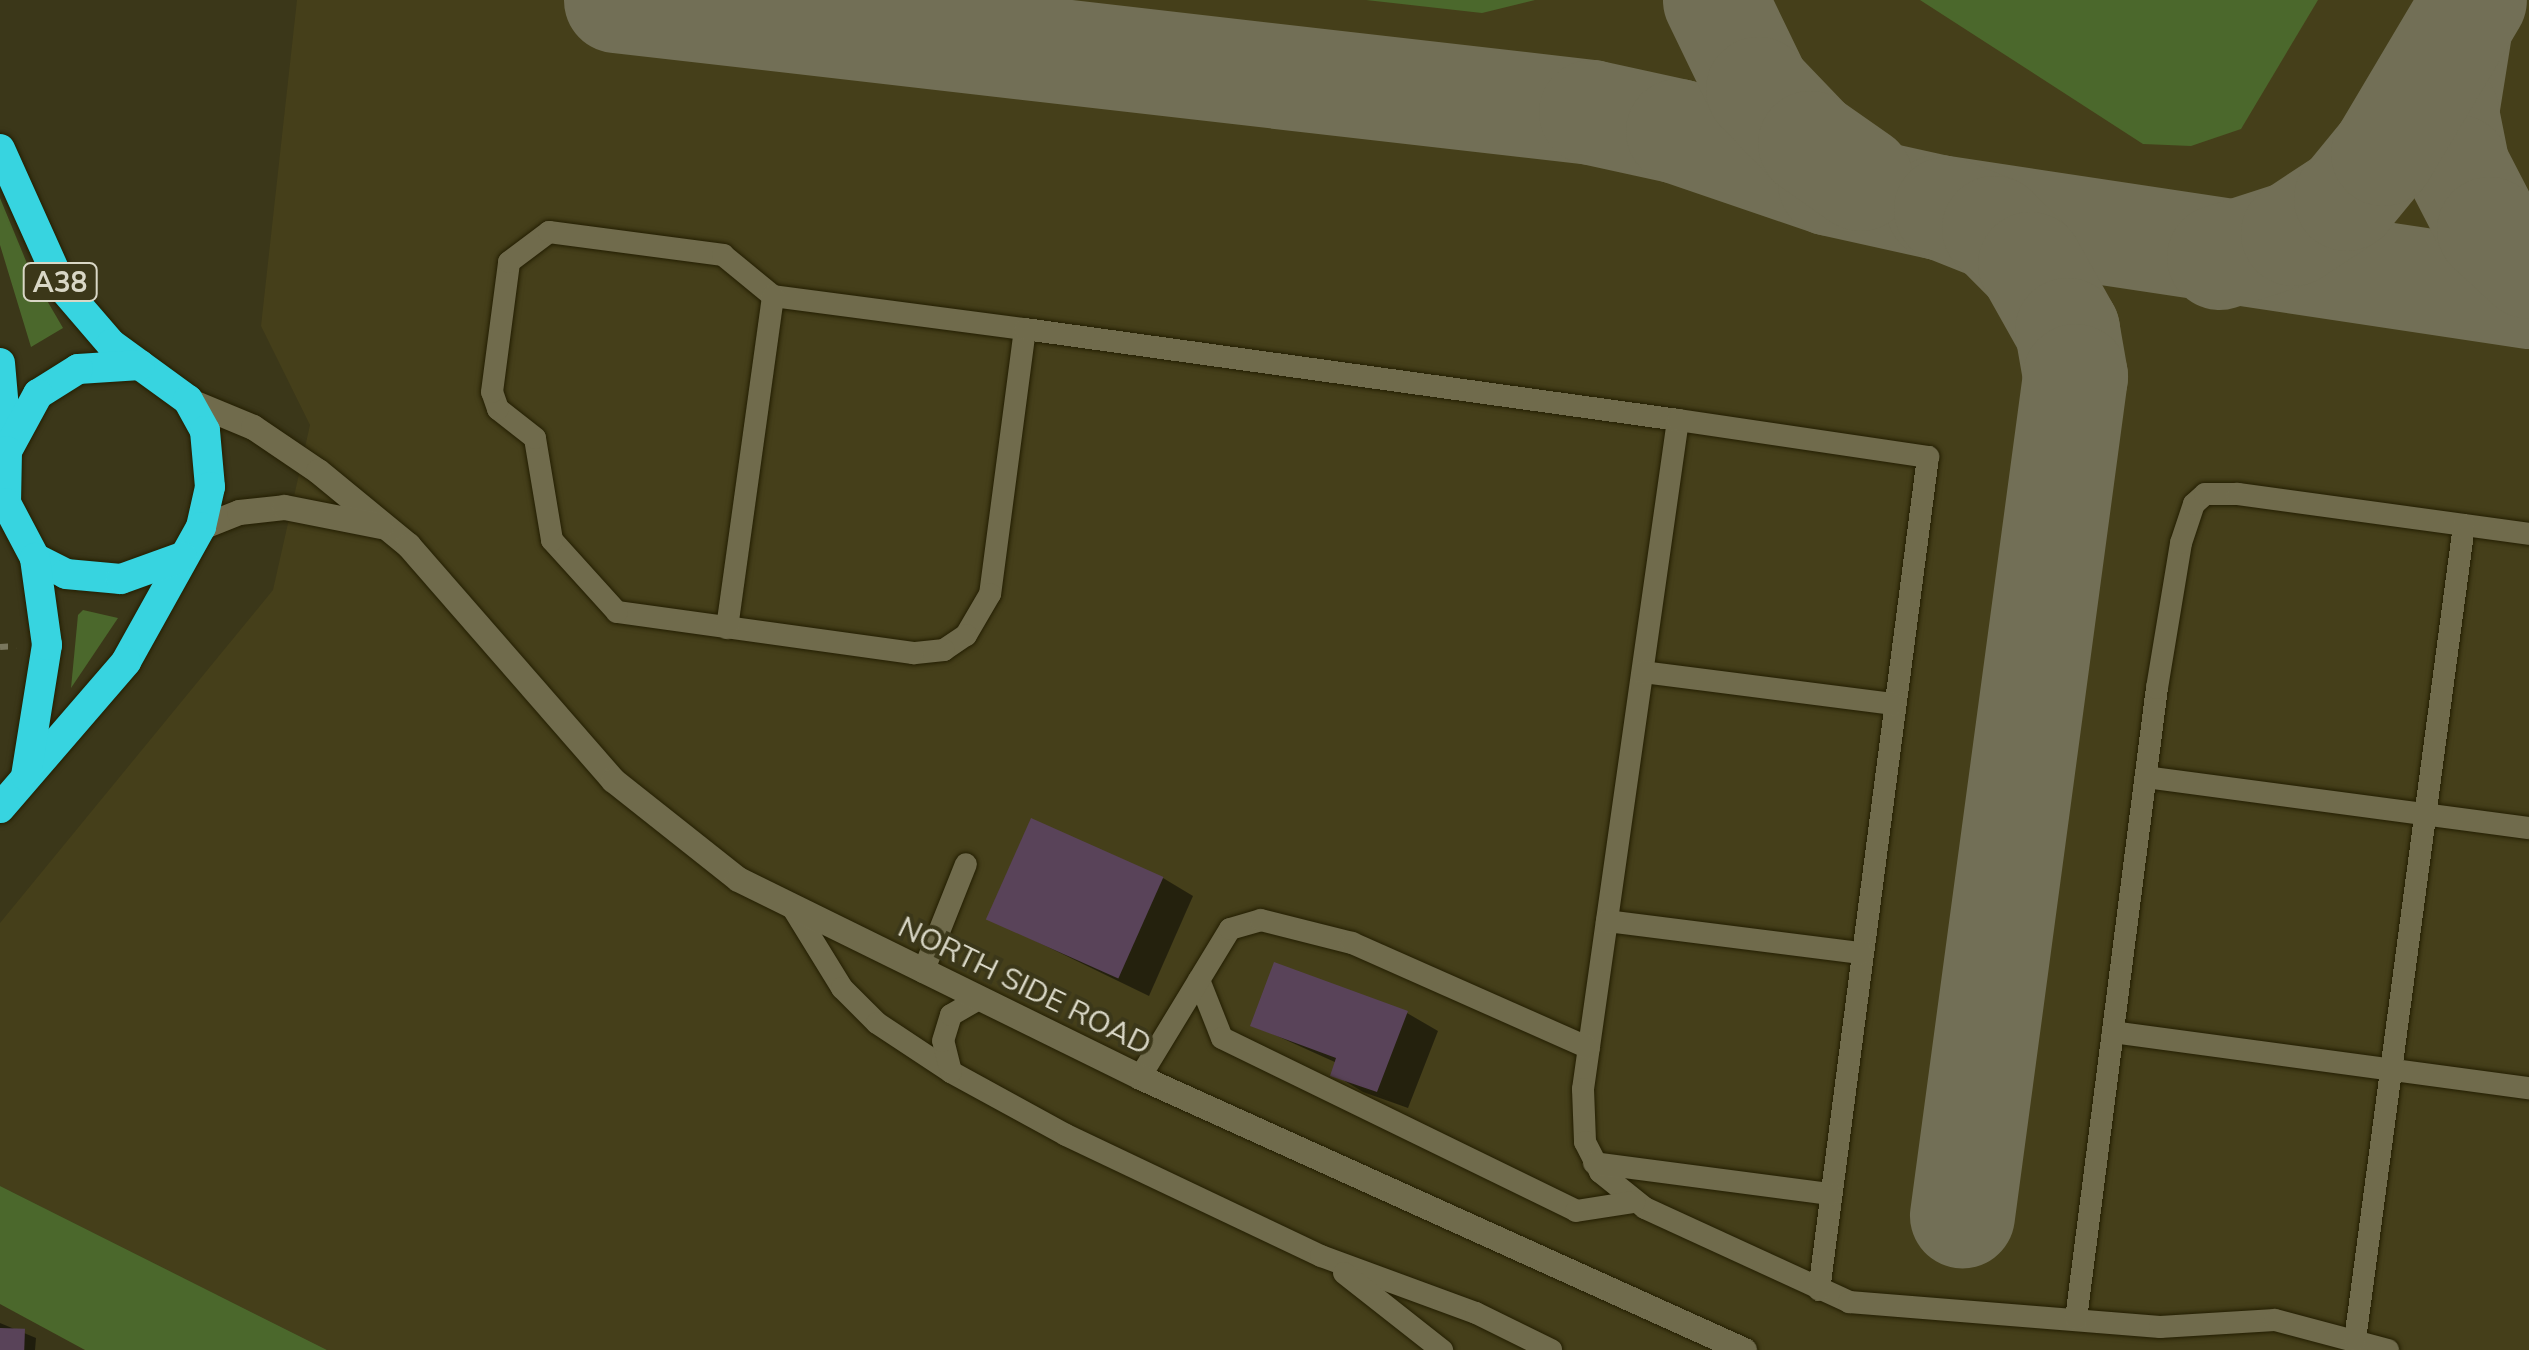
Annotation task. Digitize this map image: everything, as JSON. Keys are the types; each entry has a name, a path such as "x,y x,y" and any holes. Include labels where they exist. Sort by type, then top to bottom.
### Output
{"highway":[{"name":"A38","path":"0,149 62,287 111,344 140,365"},
{"path":"0,363 7,450 3,504 36,558 47,644 26,776"},
{"path":"0,808 80,721 126,662 201,527 209,456 188,400 140,365 106,363 53,380 22,416 7,450"},
{"path":"36,558 66,574 120,579 182,557"}],"street":[{"name":"NORTH SIDE ROAD","path":"188,400 253,427 386,527 439,576 612,780 709,859 794,910 1140,1076 1744,1350"},
{"path":"201,527 239,512 284,507 386,527"}],"lane":[{"path":"1025,329 990,594 966,635 944,650 913,653 616,612 552,540 535,438 498,409 493,376 510,262 549,232 723,255 773,296 1025,329 1928,456 1819,1290"},
{"path":"727,628 773,296"},
{"path":"1678,420 1589,1048 1582,1118 1594,1163 1634,1202 1849,1302 2174,1327 2276,1320 2388,1350"},
{"path":"2076,1320 2146,777 2187,516 2205,494 2529,534"},
{"path":"2355,1340 2464,526"},
{"path":"1642,672 1893,704"},
{"path":"2146,777 2529,828"},
{"path":"923,972 966,864"},
{"path":"794,910 842,988 877,1024 951,1072 1321,1256 1476,1314 1551,1350"},
{"path":"1140,1076 1230,929 1261,920 1287,922 1352,944 1589,1048"},
{"path":"1607,921 1862,953"},
{"path":"1199,980 1222,1038 1576,1211 1634,1202"},
{"path":"951,1072 943,1041 952,1015 980,998"},
{"path":"2113,1032 2529,1088"},
{"path":"1594,1163 1831,1194"},
{"path":"1321,1256 1442,1350"}],"shaded area":[{"path":"297,0 2529,0 2529,1350 327,1350 0,1186 0,923 273,590 310,425 261,326"}],"green space":[{"path":"1366,0 1535,0 1482,13"},
{"path":"1920,0 2318,0 2241,129 2191,146 2143,144"},
{"path":"0,198 31,273 63,328 31,347 0,245"},
{"path":"83,610 118,618 71,688 78,615"},
{"path":"0,1186 327,1350 85,1350 0,1304"}],"building":[{"path":"1031,818 1163,877 1118,978 986,919"},
{"path":"1274,962 1408,1011 1377,1092 1330,1076 1336,1058 1250,1026"},
{"path":"0,1328 25,1329 24,1350 0,1350"}],"taxiway":[{"path":"616,0 1591,112 1678,131 1830,183 1938,207 2529,296"},
{"path":"1715,0 1758,89 1810,143 1860,178"},
{"path":"2219,257 2293,233 2346,198 2383,153 2474,0"},
{"path":"2459,31 2446,112 2457,167 2489,229 2529,266"},
{"path":"1946,209 1994,228 2030,264 2067,330 2075,376 1962,1215"}]}
